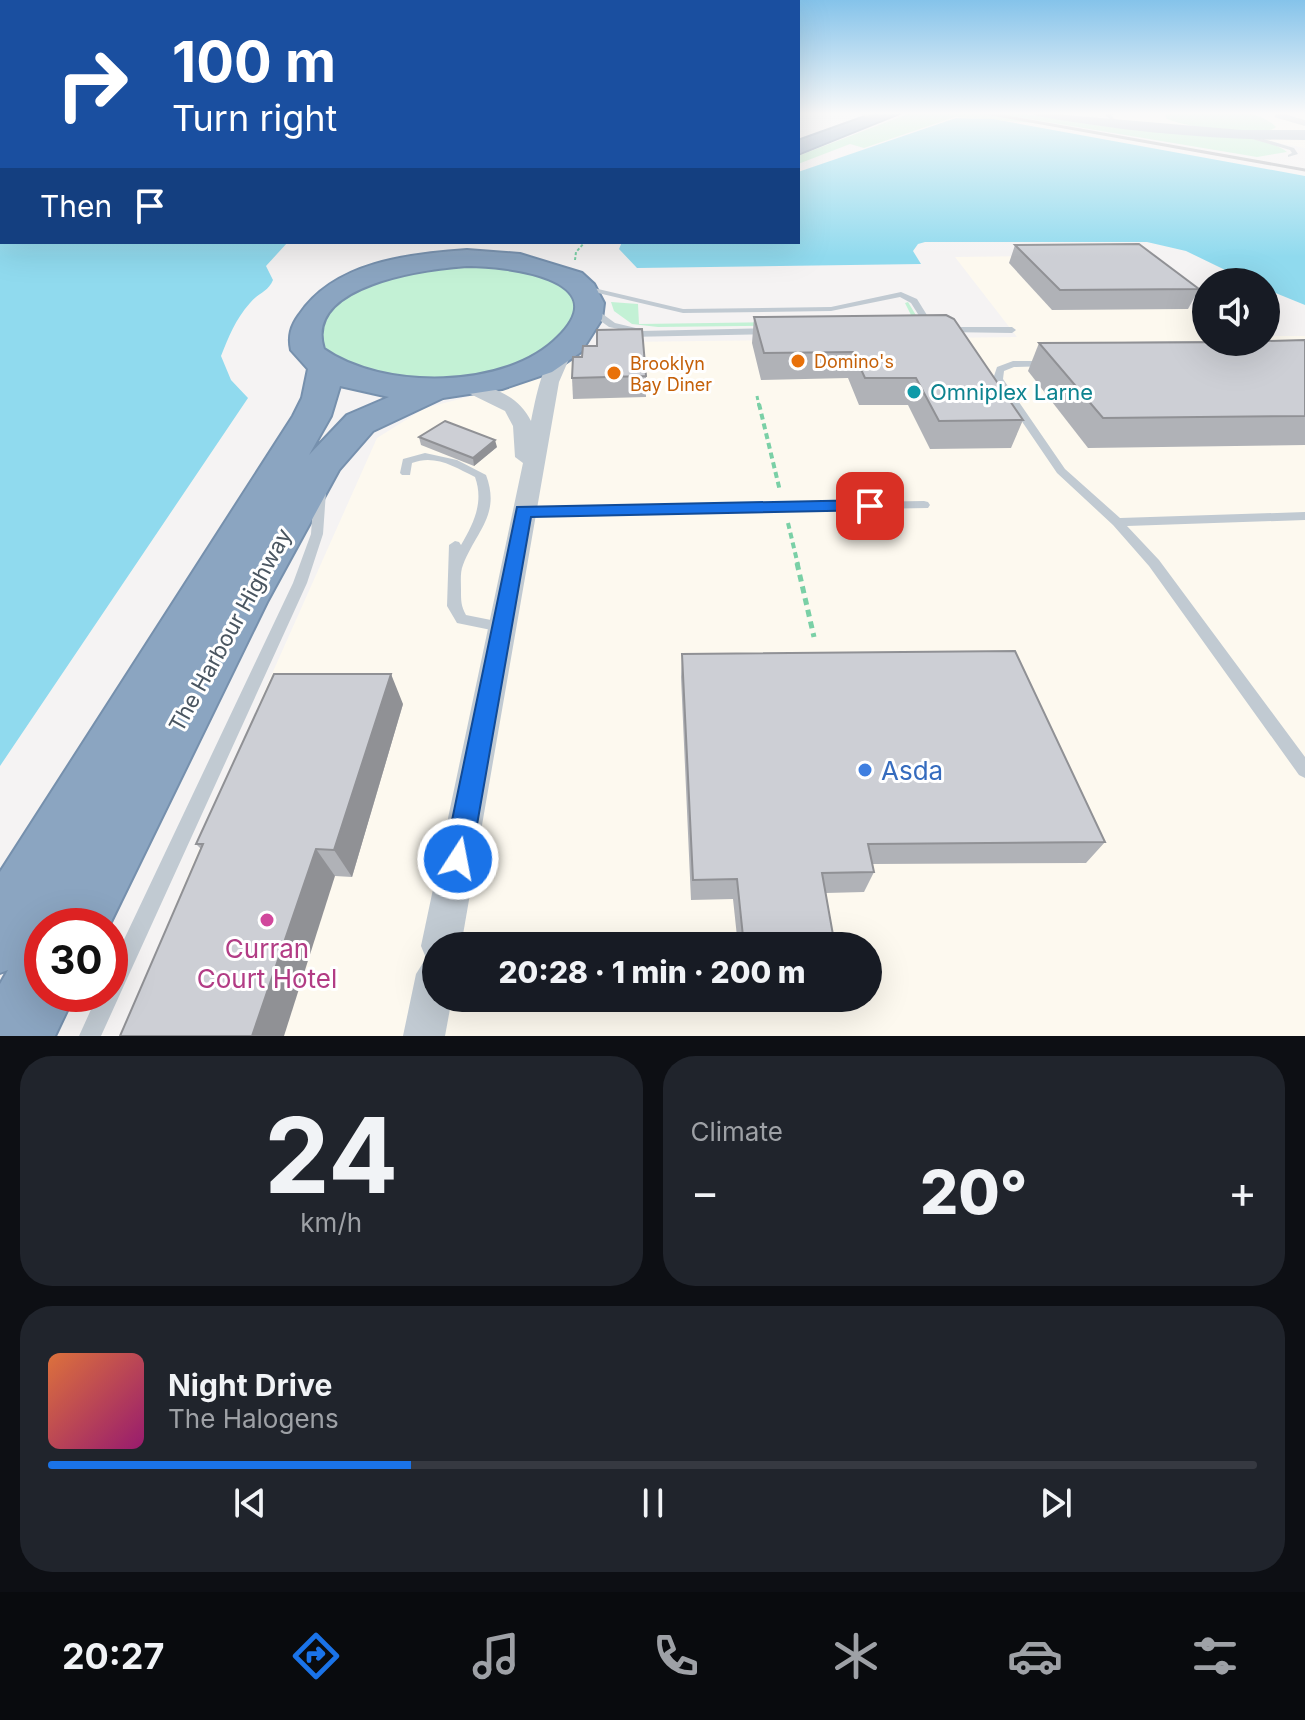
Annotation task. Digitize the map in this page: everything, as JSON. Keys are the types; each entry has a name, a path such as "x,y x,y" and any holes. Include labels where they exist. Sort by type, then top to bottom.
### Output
{"highway":[{"path":"448,259 507,260 576,308 508,376 453,387 385,387 342,376 311,356 306,346 306,333 316,310 329,298 374,275 506,244"},
{"name":"The Harbour Highway","path":"0,937 312,416 320,398 325,367"},
{"name":"The Harbour Highway","path":"81,908 242,602 322,465 360,423 453,387"},
{"path":"14,1036 27,1012"}],"street":[{"path":"444,932 549,382 576,308"},
{"path":"453,387 496,396 517,410 527,443 523,511"},
{"path":"424,1036 429,1012"}],"lane":[{"path":"648,332 612,325 576,308 597,293 686,311 831,309 901,294 913,300 932,330"},
{"path":"916,330 1012,330"},
{"path":"615,335 774,331"},
{"path":"1060,364 1013,364 1000,369 998,379 1061,471 1117,522 1154,563 1305,770"},
{"path":"406,473 407,461 420,454 433,455 480,475 486,486 480,528 468,539 454,569"},
{"path":"128,954 300,583 317,534 322,465"},
{"path":"523,511 924,505"},
{"path":"1117,522 1305,516"},
{"path":"455,545 454,606 462,619 501,627"},
{"path":"90,1036 101,1012"}],"shaded area":[{"path":"1124,255 1192,310 1192,356 1280,356 1280,336 1305,336 1305,1036 121,1036 267,685 377,438 425,408 518,384 620,342 1017,337 955,257"}],"green space":[{"path":"491,263 544,275 570,293 575,303 575,315 566,334 547,350 522,363 493,372 432,382 385,379 323,351 318,330 332,309 370,283 417,270"},
{"path":"611,302 638,304 639,324 909,320 911,315 905,303 908,302 917,317 907,324 658,327 632,324 614,311"}],"water":[{"path":"832,160 1219,160 1305,176 1305,305 1280,295 1280,268 1221,268 1186,251 1147,242 925,242 918,244 913,251 921,264 637,268 619,249 621,244 800,244 800,171"},
{"path":"0,244 286,244 266,266 273,280 240,316 221,356 231,380 248,398 0,766"}],"building":[{"path":"1139,244 1192,284 1192,289 1060,290 1015,245"},
{"path":"946,315 954,319 1023,420 939,421 916,378 865,378 853,352 764,353 754,317"},
{"path":"642,329 646,376 572,378 573,357 582,357 583,346 597,346 597,330"},
{"path":"1305,340 1305,416 1103,418 1039,343 1192,342 1192,356 1280,356 1280,341"},
{"path":"445,421 495,440 473,458 419,437"},
{"name":"Asda","path":"1015,651 1105,842 868,844 874,872 822,873 833,932 743,932 737,879 693,880 682,654"},
{"path":"274,674 391,674 334,850 316,849 252,1036 120,1036 203,844 196,844"}],"railway":[{"path":"1251,160 1305,170"}],"place":[{"name":"Domino's","path":"798,361"},
{"name":"Brooklyn Bay Diner","path":"614,373"},
{"name":"Omniplex Larne","path":"914,392"},
{"name":"Asda","path":"865,770"},
{"name":"Curran Court Hotel","path":"267,920"}],"route":[{"path":"458,859 523,511 870,506"}]}
